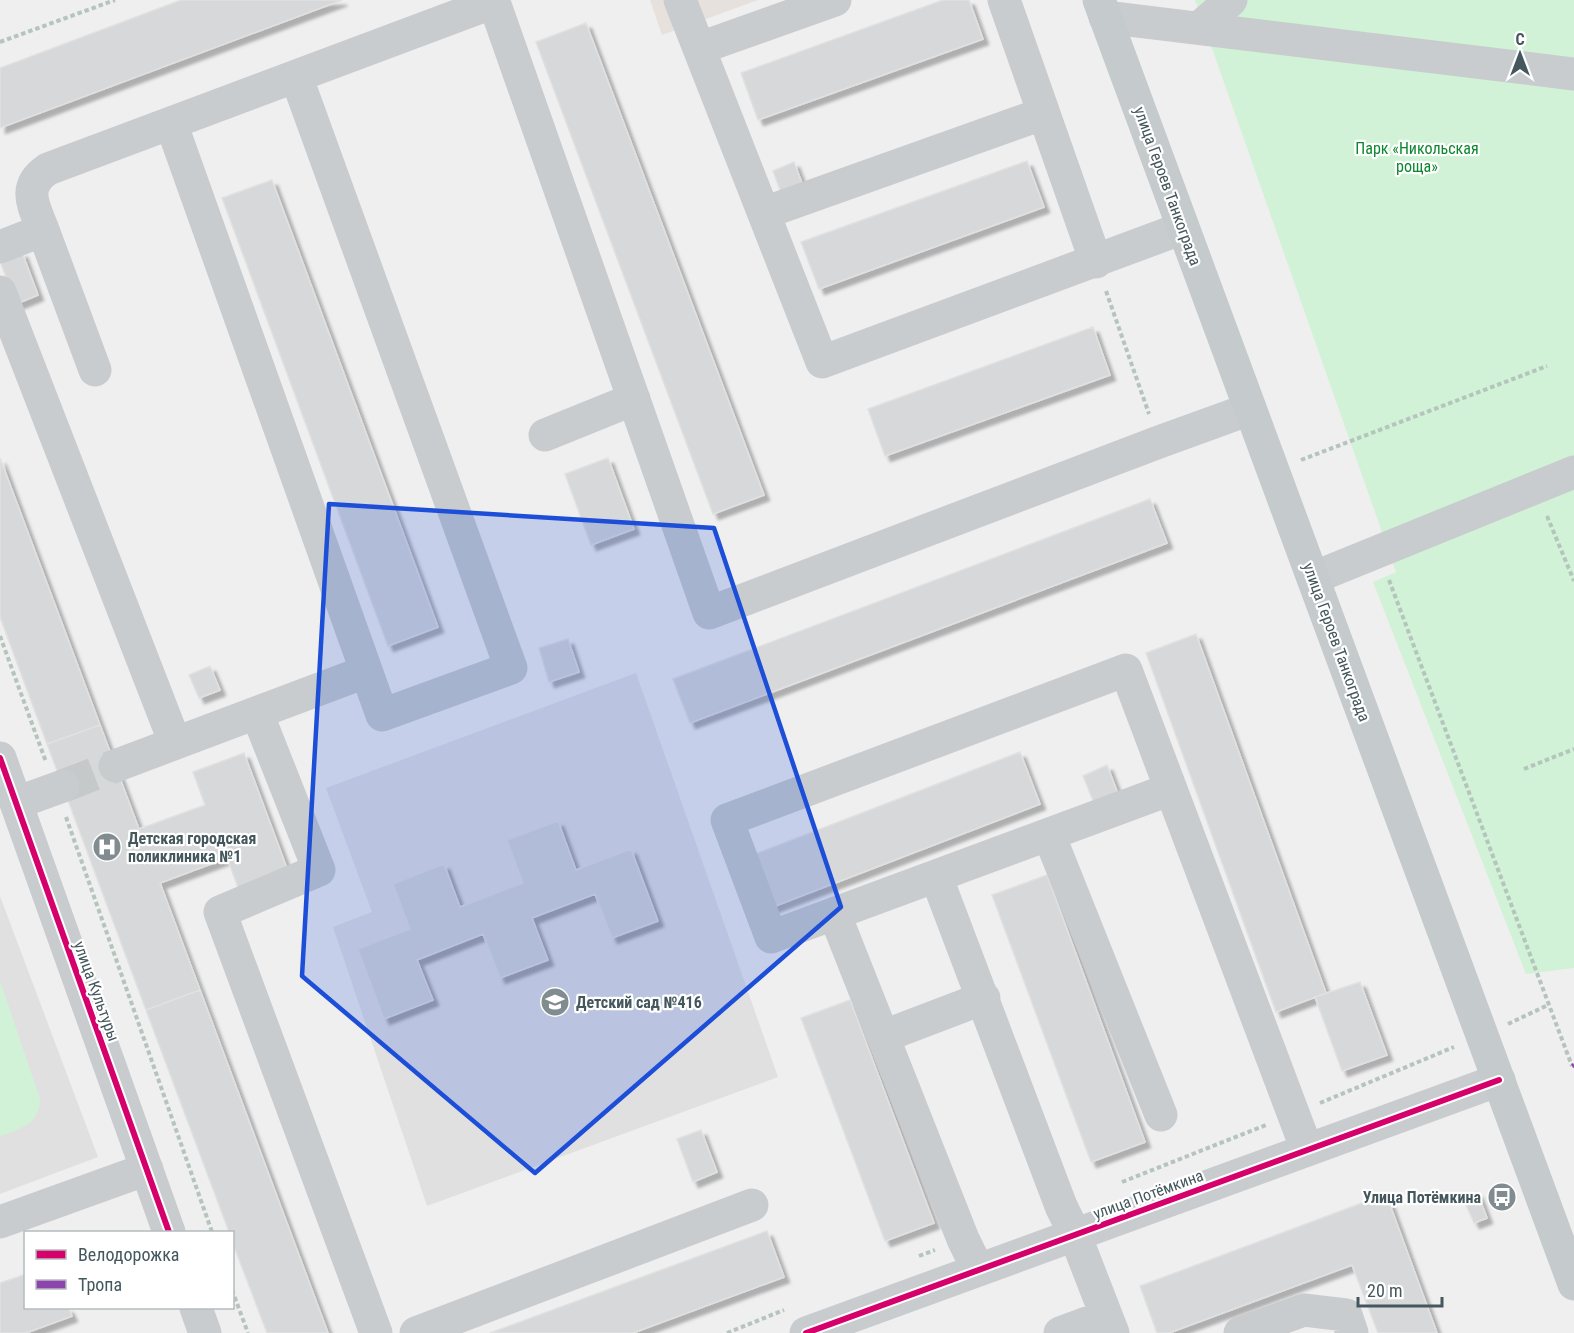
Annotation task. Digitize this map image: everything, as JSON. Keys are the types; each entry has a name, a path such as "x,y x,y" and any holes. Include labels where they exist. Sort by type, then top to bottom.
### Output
{"main road":[{"name":"улица Героев Танкограда","path":"1102,8 1574,1284"}],"street":[{"path":"680,0 822,363 1184,228"},
{"path":"699,48 835,0"},
{"path":"1004,0 1042,114 1096,262"},
{"path":"1199,28 1231,0"},
{"path":"95,370 31,198 33,184 41,174 48,169 494,2 709,613 1250,409"},
{"path":"1102,8 1199,28 1574,74"},
{"path":"171,123 382,715 511,669 296,76"},
{"path":"764,213 1042,114"},
{"path":"0,247 43,230"},
{"path":"0,292 175,743"},
{"path":"545,435 634,399"},
{"path":"1313,578 1574,472"},
{"path":"1171,789 771,937 727,820 1126,670 1171,789 1306,1150"},
{"path":"115,766 365,672"},
{"path":"256,712 319,870 220,912 376,1333"},
{"name":"улица Культуры","path":"0,758 169,1231"},
{"path":"16,803 59,787"},
{"path":"1049,835 1161,1115"},
{"path":"936,876 1061,1206 1075,1235 1110,1324 1060,1333"},
{"path":"835,915 963,1239 978,1270"},
{"path":"884,1036 984,998"},
{"name":"улица Потёмкина","path":"799,1320 978,1270 1498,1080"},
{"path":"0,1222 147,1168"},
{"path":"416,1333 752,1205"},
{"path":"196,1309 205,1333"},
{"path":"1240,1333 1304,1310 1346,1315 1352,1333"}],"path":[{"path":"0,42 115,0"},
{"path":"1096,262 1159,442"},
{"path":"1273,470 1547,366"},
{"path":"1535,488 1574,581"},
{"path":"1378,551 1572,1066"},
{"path":"0,636 59,787 211,1231"},
{"path":"1524,769 1574,748"},
{"path":"1116,1185 1293,1115 1482,1036 1548,1005"},
{"path":"909,1260 963,1239"},
{"path":"234,1295 248,1333"},
{"path":"727,1333 799,1320"}],"highlighted area":[{"path":"329,504 714,528 841,907 535,1173 302,976"}],"shaded area":[{"path":"650,0 758,0 662,35"},
{"name":"Детский сад №416","path":"636,673 778,1077 427,1206 333,927 372,912 326,788"},
{"path":"0,896 98,1157 0,1194"}],"green space":[{"name":"Парк «Никольская роща»","path":"1195,0 1574,0 1574,968 1526,974 1373,582 1396,572"},
{"path":"0,981 40,1099 37,1114 33,1120 21,1128 0,1136"}],"building":[{"path":"181,0 342,0 0,128 0,68"},
{"path":"943,0 969,0 983,39 758,120 741,73"},
{"path":"586,23 764,495 713,514 536,42"},
{"path":"1027,161 1044,207 819,289 801,242"},
{"path":"794,162 803,186 782,195 773,171"},
{"path":"272,180 438,627 388,646 222,198"},
{"path":"22,252 38,295 16,304 0,261"},
{"path":"1093,327 1110,375 885,456 868,409"},
{"path":"0,458 100,725 47,744 0,617"},
{"path":"608,458 634,529 591,545 565,474"},
{"path":"1150,499 1167,543 690,723 673,679"},
{"path":"1196,634 1326,993 1276,1012 1146,653"},
{"path":"568,639 579,672 549,682 539,648"},
{"path":"210,666 220,690 199,698 189,675"},
{"path":"100,725 139,829 205,805 193,772 244,753 288,871 239,890 227,858 160,883 200,990 146,1010 47,744"},
{"path":"1020,752 1040,804 765,910 745,858"},
{"path":"1107,765 1118,794 1094,803 1083,776"},
{"path":"558,821 576,870 631,849 658,921 612,938 595,894 532,918 548,960 500,978 483,934 417,960 433,1000 384,1019 358,949 410,929 393,884 444,864 460,907 523,883 507,840"},
{"path":"1047,875 1145,1142 1091,1162 992,895"},
{"path":"1360,982 1387,1055 1342,1071 1315,997"},
{"path":"200,990 328,1333 267,1333 234,1246 234,1231 229,1231 146,1010"},
{"path":"850,1000 934,1223 885,1241 801,1018"},
{"path":"701,1130 717,1172 693,1182 677,1139"},
{"path":"1477,1192 1487,1218 1474,1223 1463,1198"},
{"path":"1386,1194 1437,1333 1378,1333 1352,1265 1169,1333 1157,1333 1140,1286"},
{"path":"767,1231 784,1277 633,1333 490,1333"},
{"path":"24,1275 24,1309 68,1309 72,1316 26,1333 0,1333 0,1283"}],"tunnel":[{"path":"63,786 115,766"}],"cycle path":[{"path":"0,758 169,1231"},
{"path":"806,1333 1499,1080"}],"place":[{"name":"Детская городская поликлиника №1","path":"107,847"},
{"name":"Детский сад №416","path":"555,1002"},
{"name":"Улица Потёмкина","path":"1502,1197"}]}
